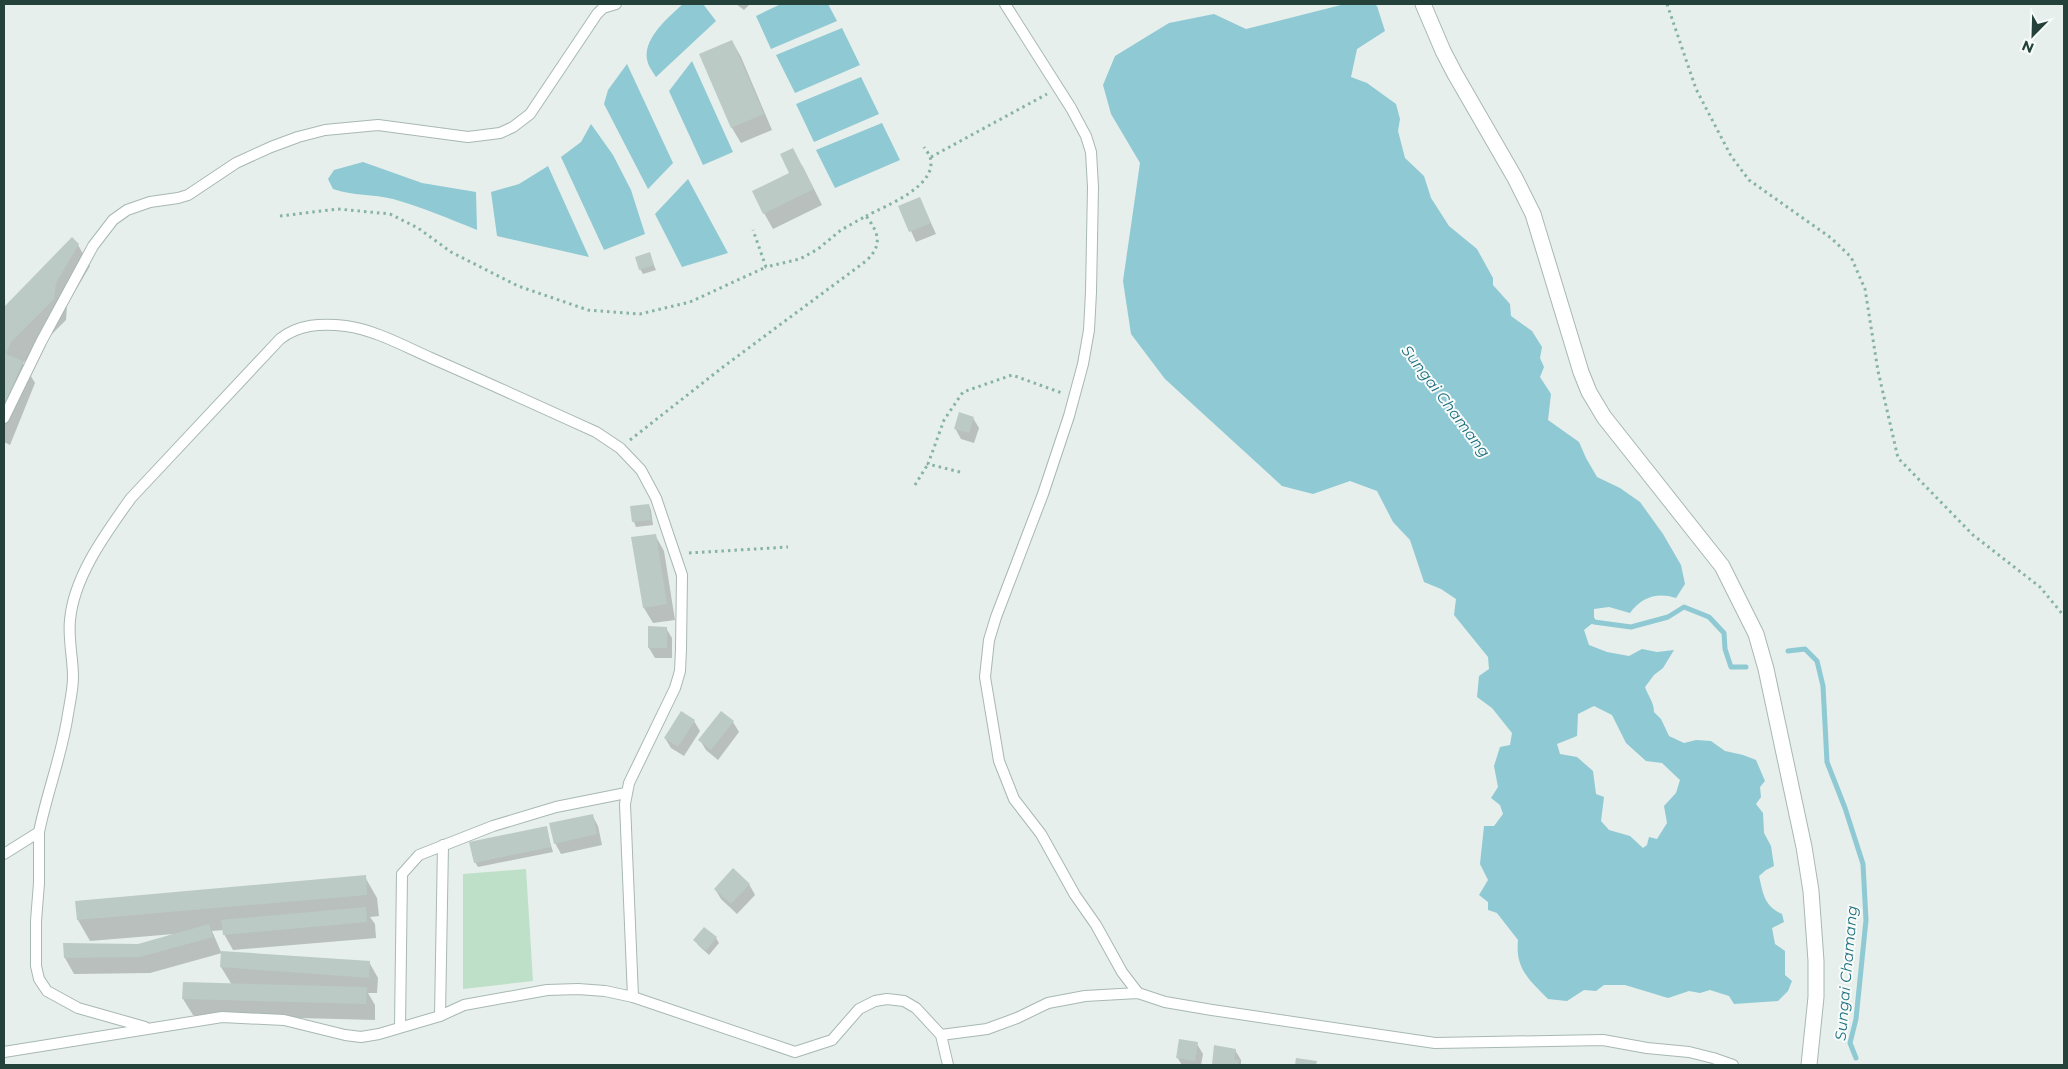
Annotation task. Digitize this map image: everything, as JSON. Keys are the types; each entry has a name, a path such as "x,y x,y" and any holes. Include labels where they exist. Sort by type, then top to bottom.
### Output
{"street":[{"path":"1423,4 1451,67 1515,178 1533,214 1581,372 1589,392 1604,417 1722,566 1756,634 1766,669 1804,847 1811,891 1816,962 1816,996 1809,1065"}],"lane":[{"path":"4,418 41,342 94,246 113,220 127,210 144,204 188,195 236,163 271,146 325,130 378,125 468,137 500,133 513,127 530,114 597,14 604,8 616,4"},
{"path":"1005,4 1086,136 1091,152 1093,166 1092,292 1089,330 1083,364 1074,397 1043,494 994,624 985,660 984,677 999,761 1014,799 1041,834 1074,895 1096,925 1122,972 1138,993"},
{"path":"148,1028 78,1008 47,991 40,979 36,966 39,832 45,802 64,743 73,676 70,619 73,603 83,576 114,521 131,498 280,339 300,327 323,325 347,326 369,332 587,428 620,448 632,459 649,483 656,498 682,575 680,671 675,688 626,794 632,997"},
{"path":"400,1027 402,874 419,855 493,826 556,807 626,794"},
{"path":"4,854 39,832"},
{"path":"440,1016 443,845"},
{"path":"4,1052 222,1017 284,1020 361,1037 440,1016 464,1006 547,990 587,990 632,997 795,1052 832,1040 859,1009 875,1001 887,999 904,1001 916,1008 941,1036 948,1065"},
{"path":"941,1036 987,1029 1017,1018 1048,1003 1085,996 1138,993 1165,1002 1212,1010 1435,1043 1603,1040 1647,1048 1689,1052 1734,1065"}],"path":[{"path":"1667,4 1696,89 1731,156 1749,180 1831,238 1851,257 1865,289 1878,371 1898,458 1973,535 2040,587 2064,616"},
{"path":"930,157 1058,88"},
{"path":"280,216 338,209 390,214 418,228 451,252 518,286 588,310 640,314 690,302 766,267 800,259 841,230 919,187 930,171 930,157 924,147"},
{"path":"620,448 723,367 874,254 878,237 866,216"},
{"path":"753,230 766,267"},
{"path":"915,485 928,464 944,420 963,392 1012,375 1074,397"},
{"path":"928,464 960,472"},
{"path":"676,554 788,547"}],"green space":[{"path":"526,869 533,981 463,989 463,874"}],"water":[{"path":"683,4 703,4 716,21 656,77 648,63 648,46 657,30"},
{"path":"781,4 828,4 837,21 771,49 756,16"},
{"path":"1345,4 1374,4 1377,6 1385,31 1357,49 1351,77 1367,83 1396,104 1400,119 1398,131 1405,158 1424,176 1431,198 1449,226 1477,249 1493,278 1493,285 1510,304 1511,316 1532,331 1542,347 1540,358 1544,367 1540,377 1551,394 1548,420 1579,442 1597,477 1620,488 1640,502 1663,534 1681,565 1685,584 1676,598 1669,596 1650,597 1640,603 1630,613 1609,607 1594,609 1594,622 1584,630 1589,645 1607,652 1629,656 1642,649 1657,652 1674,650 1663,668 1654,675 1645,687 1652,702 1654,712 1661,719 1669,736 1684,743 1696,740 1711,741 1725,751 1756,760 1765,781 1760,787 1761,797 1756,804 1763,813 1764,833 1771,846 1774,866 1759,876 1763,893 1768,903 1782,914 1784,922 1772,928 1775,944 1785,951 1785,975 1792,981 1788,991 1778,1001 1734,1004 1729,996 1710,990 1700,993 1689,991 1668,998 1625,985 1604,985 1596,991 1584,990 1567,1001 1548,999 1529,979 1521,966 1518,940 1497,913 1488,910 1488,902 1479,895 1488,880 1480,864 1484,826 1494,826 1503,814 1500,805 1491,798 1498,787 1494,766 1500,747 1510,745 1512,733 1492,708 1477,697 1479,676 1489,669 1488,657 1454,615 1456,599 1441,589 1424,582 1410,540 1393,522 1377,491 1350,481 1313,494 1282,486 1165,379 1131,334 1123,281 1140,163 1111,114 1103,85 1115,56 1169,23 1214,14 1246,29","holes":["1594,706 1612,715 1626,743 1646,761 1662,763 1680,780 1676,793 1664,806 1667,823 1657,839 1649,837 1647,845 1643,848 1630,836 1609,830 1601,821 1604,797 1596,794 1593,771 1577,757 1560,754 1557,744 1577,736 1578,714"]},
{"path":"842,28 860,65 795,93 776,55"},
{"path":"692,61 733,152 703,165 669,91"},
{"path":"627,64 673,163 648,189 604,104 608,90"},
{"path":"861,77 879,114 814,142 796,104"},
{"path":"882,123 900,160 835,188 816,150"},
{"path":"591,124 613,155 631,190 645,234 604,250 561,157 581,142"},
{"path":"363,162 422,183 476,192 477,230 425,209 393,199 333,189 328,179 334,170"},
{"path":"548,166 589,257 497,236 491,192 519,184"},
{"path":"688,179 728,253 682,267 655,214"}],"building":[{"path":"732,40 764,114 731,128 699,54"},
{"path":"793,148 814,189 763,214 752,191 789,173 780,154"},
{"path":"920,197 931,223 909,232 898,206"},
{"path":"72,237 79,244 56,283 54,299 11,342 6,354 23,361 4,409 4,307"},
{"path":"650,252 654,265 639,270 635,257"},
{"path":"959,412 974,417 969,433 954,429"},
{"path":"649,504 651,520 632,522 630,506"},
{"path":"656,534 667,604 643,608 631,537"},
{"path":"648,626 667,627 667,648 648,648"},
{"path":"681,711 695,720 678,747 664,738"},
{"path":"721,711 734,721 711,750 698,740"},
{"path":"593,814 597,834 554,844 549,823"},
{"path":"547,826 551,847 474,863 469,842"},
{"path":"733,868 750,884 731,904 714,889"},
{"path":"366,875 367,895 77,920 75,901"},
{"path":"366,907 367,922 223,935 221,920"},
{"path":"209,924 213,937 140,957 64,958 63,943 138,944"},
{"path":"704,927 717,937 706,951 693,940"},
{"path":"221,951 370,961 369,978 220,967"},
{"path":"183,982 367,987 366,1004 182,999"},
{"path":"1179,1039 1198,1042 1195,1061 1176,1058"},
{"path":"1214,1045 1236,1049 1234,1060 1239,1060 1238,1065 1212,1065"},
{"path":"1296,1058 1317,1061 1316,1065 1295,1065"}],"waterway":[{"name":"Sungai Chamang","path":"1591,617 1594,622 1631,627 1668,617 1684,607 1709,617 1724,633 1725,649 1731,667 1746,667"},
{"name":"Sungai Chamang","path":"1788,651 1805,649 1817,661 1823,686 1827,762 1845,808 1863,864 1866,920 1856,1019 1850,1043 1856,1058"}]}
